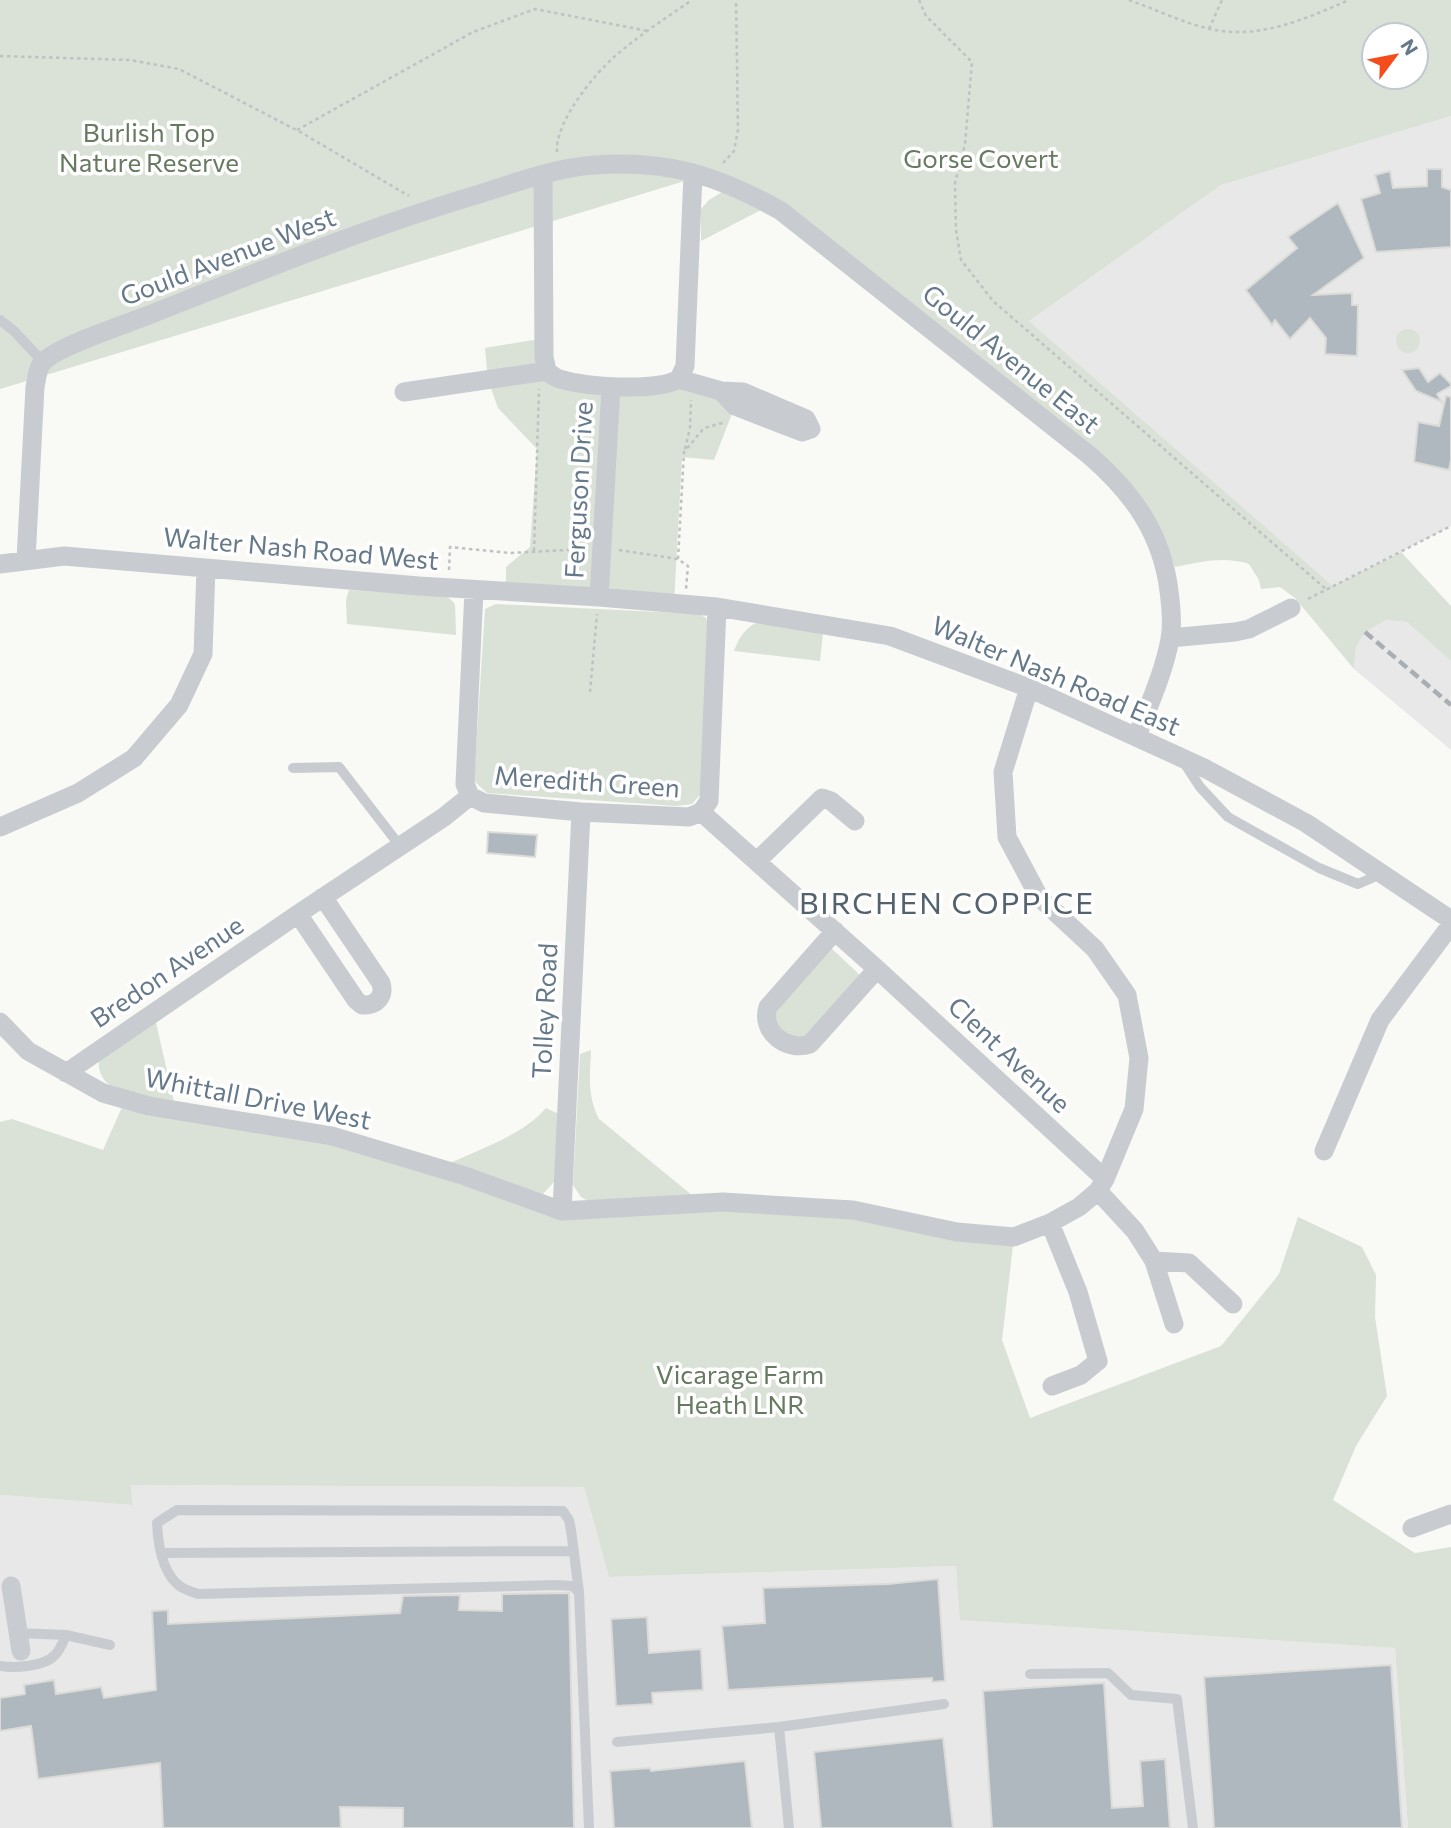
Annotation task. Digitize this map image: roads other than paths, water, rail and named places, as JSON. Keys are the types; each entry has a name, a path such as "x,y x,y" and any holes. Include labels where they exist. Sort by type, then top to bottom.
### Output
{"street":[{"name":"Gould Avenue West","path":"43,362 91,338 270,266 430,209 551,173 592,166 629,164"},
{"name":"Gould Avenue East","path":"629,164 659,166 700,175 749,193 803,227 1112,475 1144,514 1161,551 1169,593 1171,638 1137,736"},
{"name":"Ferguson Drive","path":"543,371 551,173"},
{"path":"404,392 543,371 558,379 611,387 668,385 679,379 685,366 700,175"},
{"path":"26,560 37,372 43,362"},
{"path":"679,379 721,391 743,392 806,419 811,429 802,432 735,406 721,391"},
{"name":"Ferguson Drive","path":"599,597 611,387"},
{"name":"Walter Nash Road West","path":"0,564 64,556 474,590 599,597"},
{"path":"0,827 78,793 134,758 179,705 203,654 206,568"},
{"name":"Meredith Green","path":"474,590 465,784 470,796 484,803 582,812 689,817 701,812 709,801 717,607"},
{"name":"Walter Nash Road East","path":"599,597 717,607 890,636 1029,688 1137,736 1306,823 1451,922"},
{"path":"1171,638 1249,629 1291,608"},
{"path":"562,1211 723,1202 852,1210 957,1232 1014,1237 1079,1208 1102,1185 1134,1109 1139,1058 1127,995 1095,949 1040,897 1007,837 1003,772 1029,688"},
{"name":"Bredon Avenue","path":"66,1073 451,812 470,796"},
{"path":"757,861 822,798 831,801 855,821"},
{"name":"Tolley Road","path":"562,1211 582,812"},
{"name":"Clent Avenue","path":"701,812 877,970 1102,1185 1154,1261 1174,1324"},
{"path":"298,914 356,1000 362,1005 375,1003 381,997 381,983 323,897"},
{"path":"1324,1150 1380,1020 1451,922"},
{"path":"835,931 768,1007 765,1017 769,1028 779,1039 791,1047 800,1048 810,1044 877,970"},
{"name":"Whittall Drive West","path":"3,1032 28,1051 103,1093 149,1106 332,1136 465,1176 562,1211"},
{"path":"1050,1223 1078,1292 1098,1361 1081,1375 1052,1386"},
{"path":"1154,1261 1189,1264 1233,1304"},
{"path":"1412,1528 1451,1514"},
{"path":"11,1586 14,1630"}],"lane":[{"path":"0,320 43,362"},
{"path":"1180,757 1200,787 1228,817 1319,868 1358,884 1382,874"},
{"path":"293,768 339,766 400,846"},
{"path":"579,1592 572,1586 557,1585 198,1594 180,1587 166,1567 158,1544 158,1523 177,1510 451,1513 563,1511 569,1520 579,1592 589,1828"},
{"path":"161,1553 574,1551"},
{"path":"14,1630 66,1635 110,1645"},
{"path":"0,1666 38,1664 49,1660 58,1653 66,1635"},
{"path":"1030,1674 1108,1673 1131,1695 1177,1699 1192,1828"},
{"path":"617,1742 779,1727 944,1704"},
{"path":"779,1727 789,1828"}],"railway":[{"path":"1365,632 1451,705"}],"district":[{"name":"BIRCHEN COPPICE","path":"947,904"}],"park label":[{"name":"Burlish Top Nature Reserve","path":"149,148"},
{"name":"Gorse Covert","path":"981,159"},
{"name":"Vicarage Farm Heath LNR","path":"740,1390"}]}
